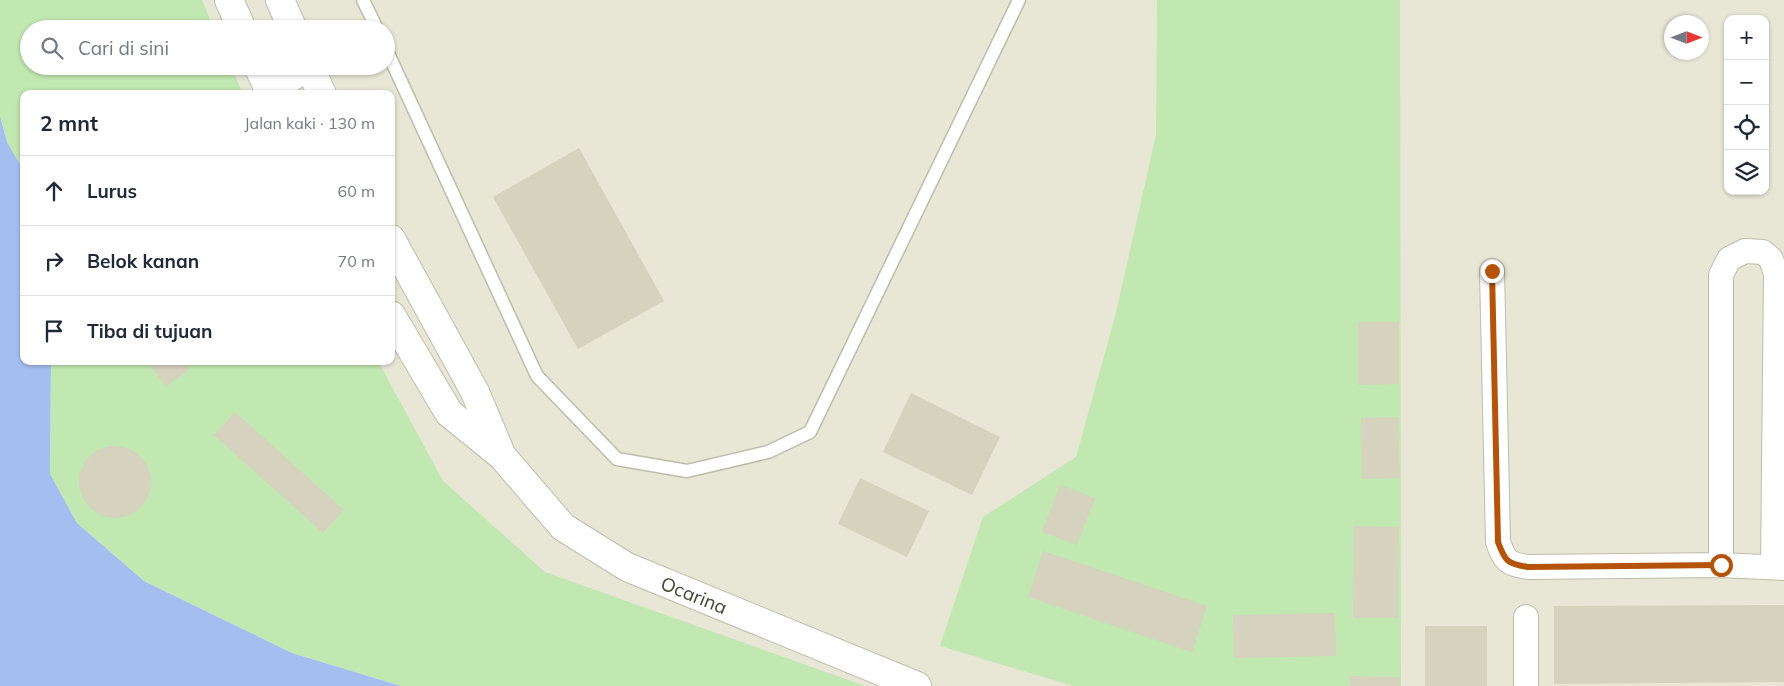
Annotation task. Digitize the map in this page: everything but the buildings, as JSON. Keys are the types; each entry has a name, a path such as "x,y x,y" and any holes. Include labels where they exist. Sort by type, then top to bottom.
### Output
{"street":[{"path":"229,0 238,20"},
{"path":"280,0 289,20"},
{"path":"262,75 269,90"},
{"path":"273,90 296,75"},
{"path":"313,75 320,90"},
{"name":"Ocarina","path":"395,246 475,392 502,456"},
{"path":"1492,271 1498,542 1503,557 1512,564 1528,567 1721,565 1779,568 1776,274 1771,259 1763,252 1745,251 1729,259 1721,275 1721,565"},
{"name":"Ocarina","path":"395,322 449,413 502,456 563,528 627,567 918,686"},
{"path":"1526,617 1526,686"}],"lane":[{"path":"363,0 373,20"},
{"path":"395,69 537,376 617,459 687,471 768,452 810,432 1019,0"}],"shaded area":[{"path":"0,0 1784,0 1784,686 401,686 55,365 395,365 395,90 20,90 20,162 0,116"}],"green space":[{"path":"0,0 202,0 210,20 20,20 20,75 235,75 241,90 20,90 20,164 7,142 0,116"},
{"path":"1157,0 1400,0 1401,686 1073,686 940,646 983,517 1076,457 1115,317 1156,135"},
{"path":"51,365 380,365 443,481 545,572 865,686 401,686 292,653 144,581 77,523 50,474"}],"water":[{"path":"0,116 7,142 20,164 20,365 51,365 50,474 77,523 144,581 292,653 401,686 0,686"}],"route":[{"path":"1492,271 1498,542 1503,557 1512,564 1528,567 1721,565"}]}
